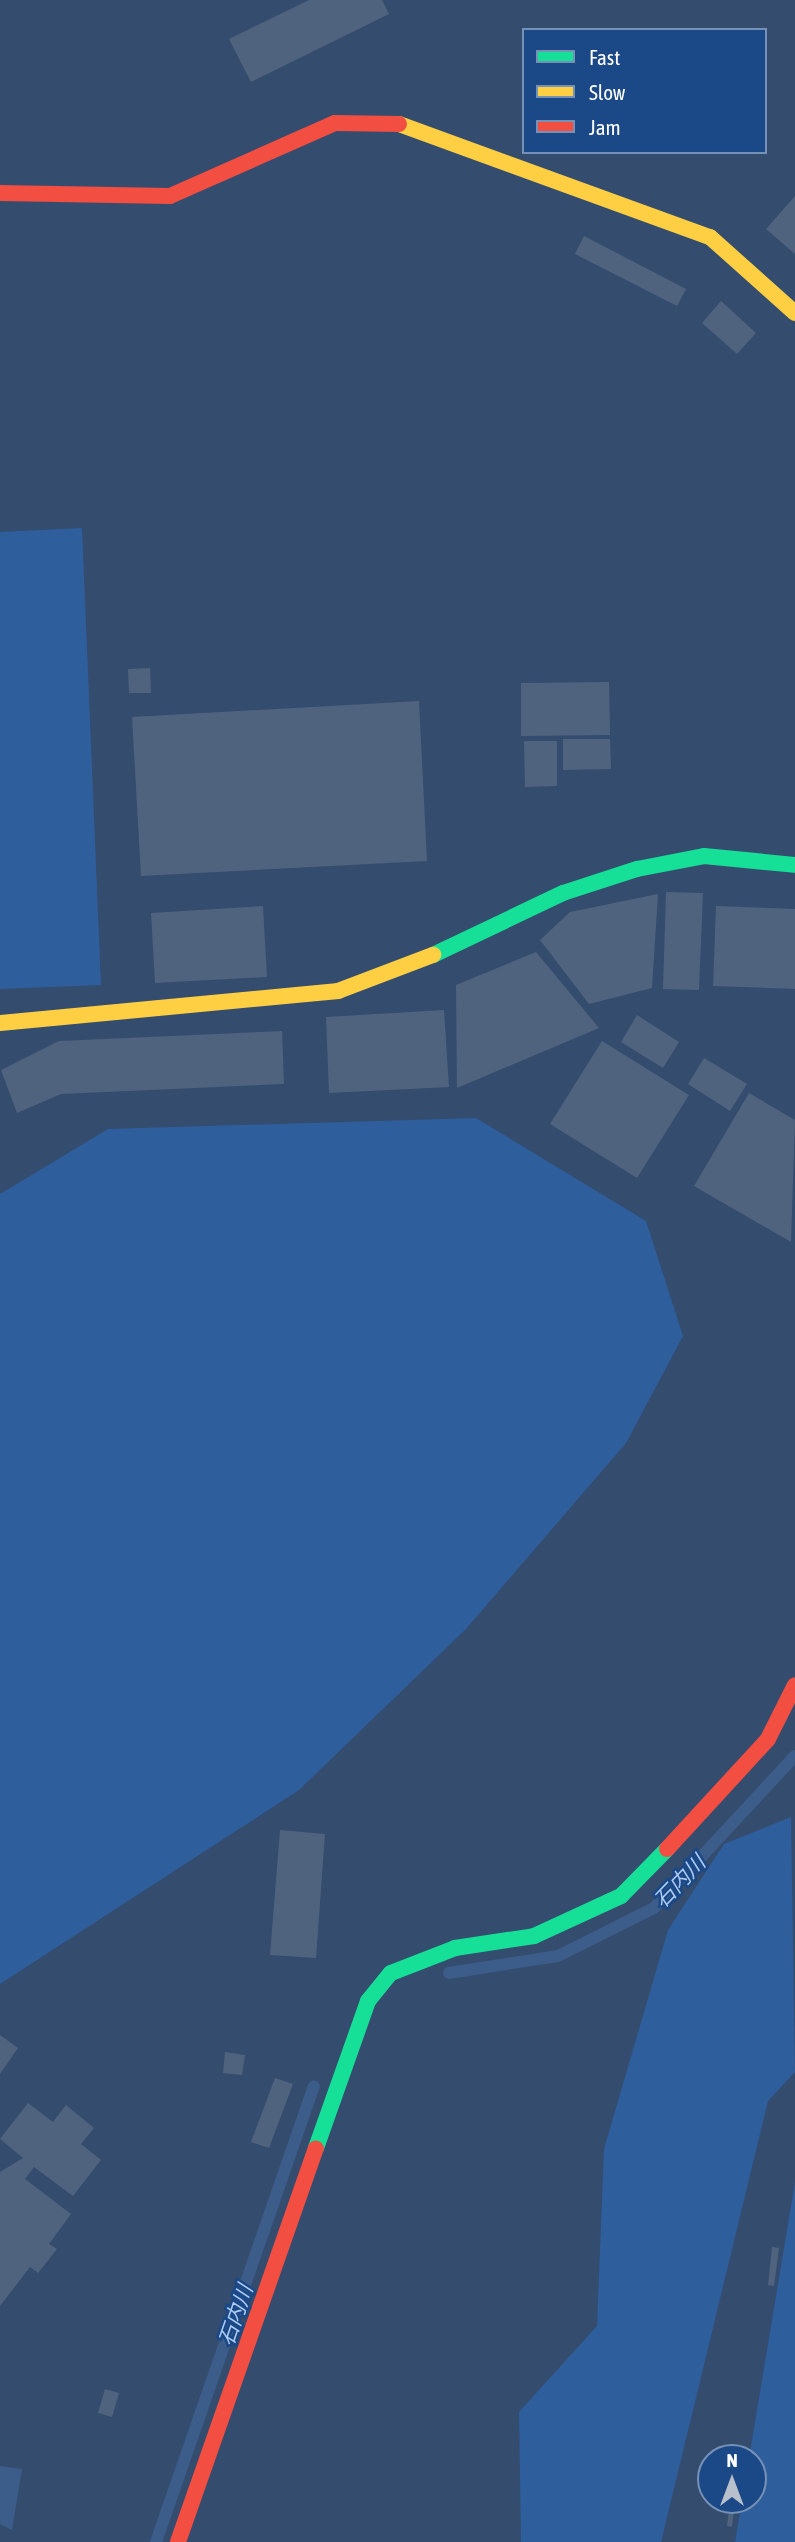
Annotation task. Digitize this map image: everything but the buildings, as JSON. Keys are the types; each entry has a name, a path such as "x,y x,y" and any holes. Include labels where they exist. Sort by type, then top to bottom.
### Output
{"street":[{"path":"0,193 170,196 335,123 405,124 710,237 795,313"},
{"path":"0,1024 338,991 395,974 563,893 637,869 704,856 795,865"},
{"path":"178,2542 368,2001 391,1973 414,1961 534,1936 621,1896 742,1772 768,1739 795,1685"}],"shaded area":[{"path":"82,528 101,985 0,989 0,532"},
{"path":"476,1118 646,1221 683,1336 626,1443 466,1629 299,1790 0,1984 0,1194 108,1129"},
{"path":"791,1817 795,2072 768,2101 661,2542 521,2542 519,2412 597,2326 604,2149 668,1930 724,1844"},
{"path":"795,2182 795,2542 735,2542 740,2514 767,2514 767,2444 751,2444"},
{"path":"0,2466 22,2469 12,2530 0,2524"}],"waterway":[{"name":"石内川","path":"449,1973 558,1956 654,1908 795,1756"},
{"name":"石内川","path":"156,2542 314,2087"}],"traffic: fast":[{"path":"433,955 563,893 637,869 704,856 795,865"},
{"path":"316,2148 368,2001 391,1973 455,1948 534,1936 621,1896 667,1849"}],"traffic: slow":[{"path":"399,124 710,237 795,313"},
{"path":"0,1023 338,991 433,955"}],"traffic: jam":[{"path":"0,193 170,196 335,123 399,124"},
{"path":"667,1849 768,1739 795,1685"},
{"path":"178,2542 316,2148"}]}
